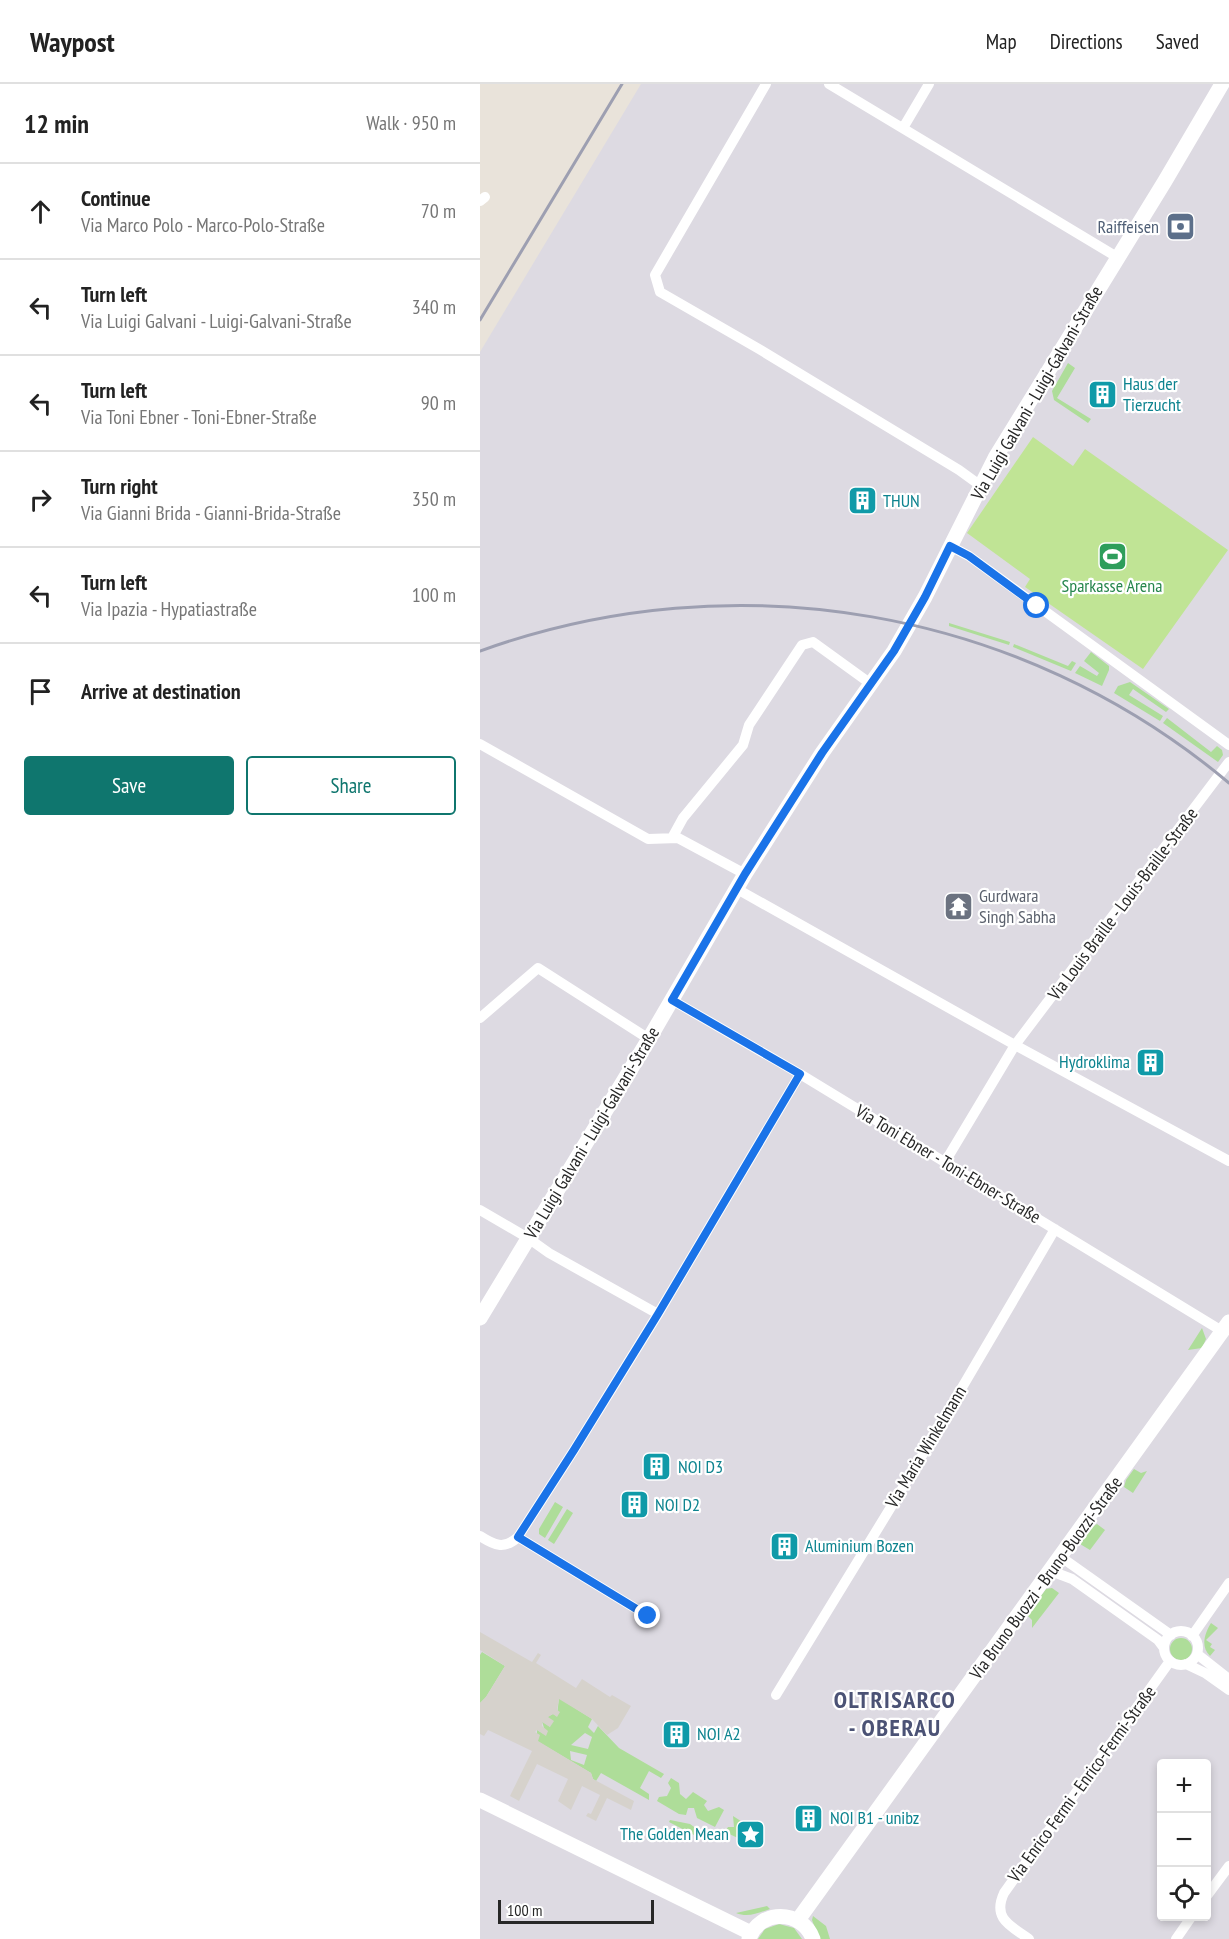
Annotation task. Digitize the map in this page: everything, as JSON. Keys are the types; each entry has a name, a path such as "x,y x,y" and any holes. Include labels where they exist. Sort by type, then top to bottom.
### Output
{"main road":[{"name":"Via Luigi Galvani - Luigi-Galvani-Straße","path":"480,1318 649,1039 745,874 822,753 898,644 925,597 1006,438 1165,181 1222,84"},
{"name":"Via Bruno Buozzi - Bruno-Buozzi-Straße","path":"798,1920 1226,1326"},
{"path":"480,1800 750,1936 759,1923 772,1916 785,1916 798,1920 806,1927 813,1939"}],"street":[{"path":"766,84 655,275 660,292 769,355 959,470 981,486"},
{"path":"829,84 1117,257"},
{"path":"903,128 929,84"},
{"path":"950,546 969,556 1229,745"},
{"path":"672,838 683,818 743,745 749,725 802,645 813,642 871,684"},
{"path":"480,744 648,839 678,838 745,874"},
{"name":"Via Louis Braille - Louis-Braille-Straße","path":"945,1162 1015,1045 1229,762"},
{"path":"737,889 1015,1045 1229,1161"},
{"path":"480,1018 538,968 649,1039"},
{"name":"Via Toni Ebner - Toni-Ebner-Straße","path":"672,1000 800,1074 1055,1229 1226,1326"},
{"path":"480,1536 499,1545 512,1543 518,1537 658,1314 800,1074"},
{"path":"480,1210 549,1253 658,1314"},
{"name":"Via Maria Winkelmann","path":"776,1695 913,1471 1055,1229"},
{"path":"518,1537 648,1616"},
{"path":"1061,1557 1171,1635"},
{"path":"1051,1571 1072,1579 1158,1640 1170,1662 1186,1664 1191,1662 1197,1654 1197,1644 1192,1636 1182,1631 1171,1635 1164,1648"},
{"path":"1192,1636 1229,1583"},
{"path":"1197,1654 1229,1678"},
{"name":"Via Enrico Fermi - Enrico-Fermi-Straße","path":"1029,1939 1004,1921 999,1909 1004,1893 1170,1662"},
{"path":"1186,1664 1205,1673 1229,1690"},
{"path":"1211,1890 1229,1866"},
{"path":"1176,1939 1189,1921"}],"shaded area":[{"path":"641,84 1229,84 1229,1939 480,1939 480,352"},
{"path":"480,1632 532,1662 538,1653 541,1655 536,1663 576,1688 582,1679 610,1697 612,1695 631,1706 618,1728 607,1735 592,1719 559,1699 557,1710 560,1712 557,1717 553,1714 548,1717 554,1721 550,1727 542,1722 542,1726 548,1731 546,1736 537,1730 535,1732 540,1735 538,1741 591,1773 593,1779 634,1801 631,1810 607,1798 596,1821 586,1816 588,1813 591,1814 600,1795 582,1786 571,1810 558,1801 568,1779 537,1764 519,1801 510,1796 532,1751 488,1730 484,1736 480,1734 480,1703 505,1666 480,1650"}],"green space":[{"path":"1068,363 1075,368 1057,398 1091,419 1088,423 1054,400 1052,391"},
{"name":"Sparkasse Arena","path":"1033,437 1073,466 1085,449 1228,550 1143,669 1025,587 1030,579 967,533"},
{"path":"949,623 1010,642 1009,645 949,626"},
{"path":"1014,644 1068,666 1072,661 1076,663 1071,671 1013,647"},
{"path":"1091,652 1109,666 1102,686 1075,673 1080,666 1097,676 1099,673 1084,661"},
{"path":"1130,682 1169,709 1166,712 1133,689 1129,695 1163,716 1160,721 1114,693 1118,686"},
{"path":"1167,718 1211,752 1217,746 1222,750 1223,755 1218,762 1163,723"},
{"path":"1202,1328 1206,1339 1202,1348 1188,1350"},
{"path":"1134,1469 1141,1473 1147,1471 1133,1493 1124,1487"},
{"path":"555,1502 563,1507 545,1538 539,1534 539,1529"},
{"path":"567,1509 573,1513 554,1544 548,1540"},
{"path":"1097,1524 1105,1530 1090,1550 1080,1544 1092,1527"},
{"path":"1052,1588 1059,1593 1032,1628 1032,1620 1027,1615 1046,1589"},
{"path":"1211,1623 1218,1628 1206,1640 1215,1650 1210,1656 1204,1644 1205,1635"},
{"path":"1177,1638 1185,1638 1192,1645 1192,1653 1185,1660 1177,1660 1170,1653 1170,1645"},
{"path":"482,1652 505,1666 480,1703 480,1655"},
{"path":"559,1698 592,1719 588,1727 594,1733 598,1726 619,1748 664,1774 661,1778 649,1771 640,1788 649,1794 649,1800 601,1773 596,1781 591,1773 537,1741 537,1730 546,1735 542,1721 550,1727 547,1717 553,1714 557,1716","holes":["585,1733 592,1737 588,1749 571,1745","570,1751 587,1755 584,1765 571,1760"]},
{"path":"671,1778 679,1783 680,1794 686,1799 693,1792 707,1801 704,1805 708,1811 719,1807 724,1810 715,1827 697,1818 694,1808 688,1808 686,1815 679,1814 657,1801 659,1797 667,1796 671,1788 668,1783"},
{"path":"733,1816 747,1825 739,1834 740,1839 725,1832 728,1827 734,1827"},
{"path":"670,1820 690,1824 697,1829 694,1835 669,1822"},
{"path":"767,1906 770,1909 753,1914 736,1913"},
{"path":"813,1916 826,1926 830,1939 819,1939 812,1920"},
{"path":"779,1924 794,1928 802,1939 758,1939 765,1929"}],"railway":[{"path":"480,320 622,84"},
{"path":"480,651 577,623 675,608 774,606 872,617 968,640 1060,676 1148,723 1229,783"}],"place":[{"name":"Raiffeisen","path":"1180,227"},
{"name":"Haus der Tierzucht","path":"1102,394"},
{"name":"THUN","path":"862,501"},
{"name":"Sparkasse Arena","path":"1112,557"},
{"name":"Gurdwara Singh Sabha","path":"958,906"},
{"name":"Hydroklima","path":"1151,1062"},
{"name":"NOI D3","path":"657,1467"},
{"name":"NOI D2","path":"634,1505"},
{"name":"Aluminium Bozen","path":"784,1546"},
{"name":"NOI A2","path":"676,1734"},
{"name":"NOI B1 - unibz","path":"809,1818"},
{"name":"The Golden Mean","path":"750,1834"}],"district":[{"name":"OLTRISARCO - OBERAU","path":"895,1714"}],"route":[{"path":"648,1616 518,1537 658,1314 800,1074 672,1000 745,874 822,753 894,651 925,597 950,546 969,556 1037,606"}]}
